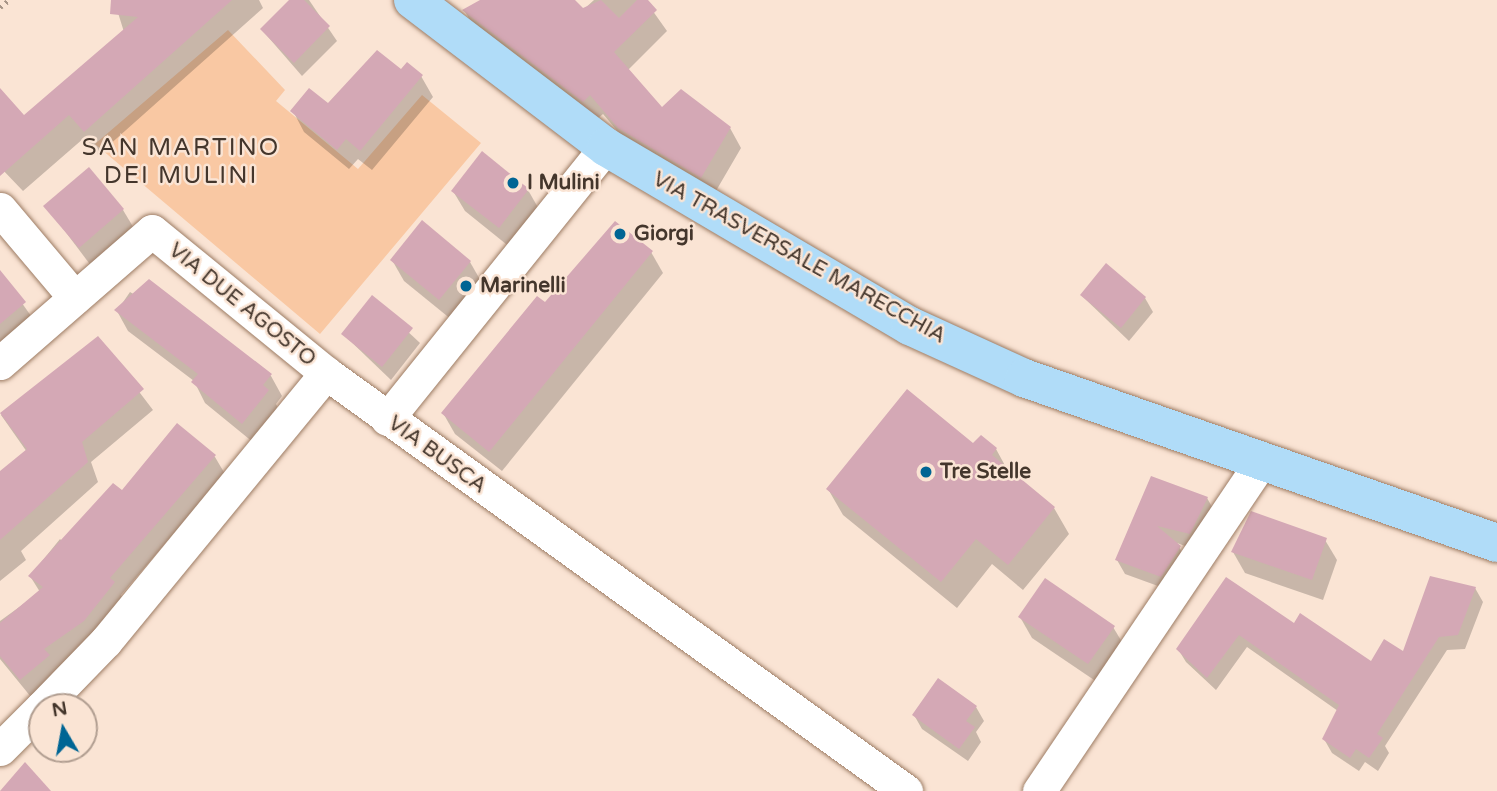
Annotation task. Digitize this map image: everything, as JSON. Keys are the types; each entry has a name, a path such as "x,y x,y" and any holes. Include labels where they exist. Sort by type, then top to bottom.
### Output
{"main road":[{"name":"VIA TRASVERSALE MARECCHIA","path":"429,4 606,147 910,326 1024,378 1497,543"}],"street":[{"path":"387,419 606,147"},
{"path":"0,209 75,298"},
{"name":"VIA DUE AGOSTO","path":"0,363 152,231 326,373"},
{"path":"56,693 106,641 326,373"},
{"name":"VIA BUSCA","path":"326,373 906,791"},
{"path":"1039,791 1262,461"},
{"path":"0,749 28,721"}],"path":[{"path":"0,8 9,0"}],"shaded area":[{"path":"228,30 285,90 276,101 358,169 422,95 481,143 320,334 95,144"}],"building":[{"path":"111,0 232,0 84,132 69,115 0,176 0,88 24,115 138,17 110,14"},
{"path":"289,0 304,0 330,26 294,63 260,29"},
{"path":"480,0 575,0 583,8 601,0 619,18 637,0 648,0 657,10 614,52 662,107 681,89 731,127 701,178 618,128 590,95 583,102 462,10"},
{"path":"377,50 401,69 407,62 423,75 360,151 346,139 337,150 290,111 309,88 328,103"},
{"path":"482,151 529,189 499,228 451,191"},
{"path":"89,167 124,209 79,248 43,206"},
{"path":"422,220 471,261 439,300 390,260"},
{"path":"615,221 653,251 489,452 441,413 537,296 545,302"},
{"path":"1106,263 1146,297 1121,328 1080,295"},
{"path":"0,270 26,302 0,324"},
{"path":"149,279 272,374 263,385 269,390 242,424 191,382 198,374 114,310"},
{"path":"372,295 413,328 382,367 341,334"},
{"path":"98,336 144,389 82,442 88,462 0,540 0,471 27,449 0,413"},
{"name":"Tre Stelle","path":"907,389 973,443 981,435 997,448 992,455 1055,507 1008,565 976,539 941,582 826,489"},
{"path":"177,423 216,455 110,578 115,582 84,621 44,649 50,655 20,680 0,656 0,623 43,587 28,576 113,483 122,490"},
{"path":"1151,476 1208,497 1190,534 1157,526 1181,546 1161,577 1115,560"},
{"path":"1251,511 1327,538 1312,580 1231,552"},
{"path":"1430,576 1476,587 1458,635 1439,637 1377,734 1383,738 1369,758 1356,749 1350,758 1322,739 1339,705 1239,635 1207,678 1176,649 1226,577 1294,623 1300,613 1371,661 1384,639 1403,651"},
{"path":"1045,578 1115,626 1088,664 1018,617"},
{"path":"938,678 977,706 966,721 975,727 959,749 912,715"},
{"path":"25,762 51,791 0,791"}],"place":[{"name":"I Mulini","path":"513,183"},
{"name":"Giorgi","path":"620,234"},
{"name":"Marinelli","path":"466,286"},
{"name":"Tre Stelle","path":"926,472"}],"district":[{"name":"SAN MARTINO DEI MULINI","path":"181,162"}]}
